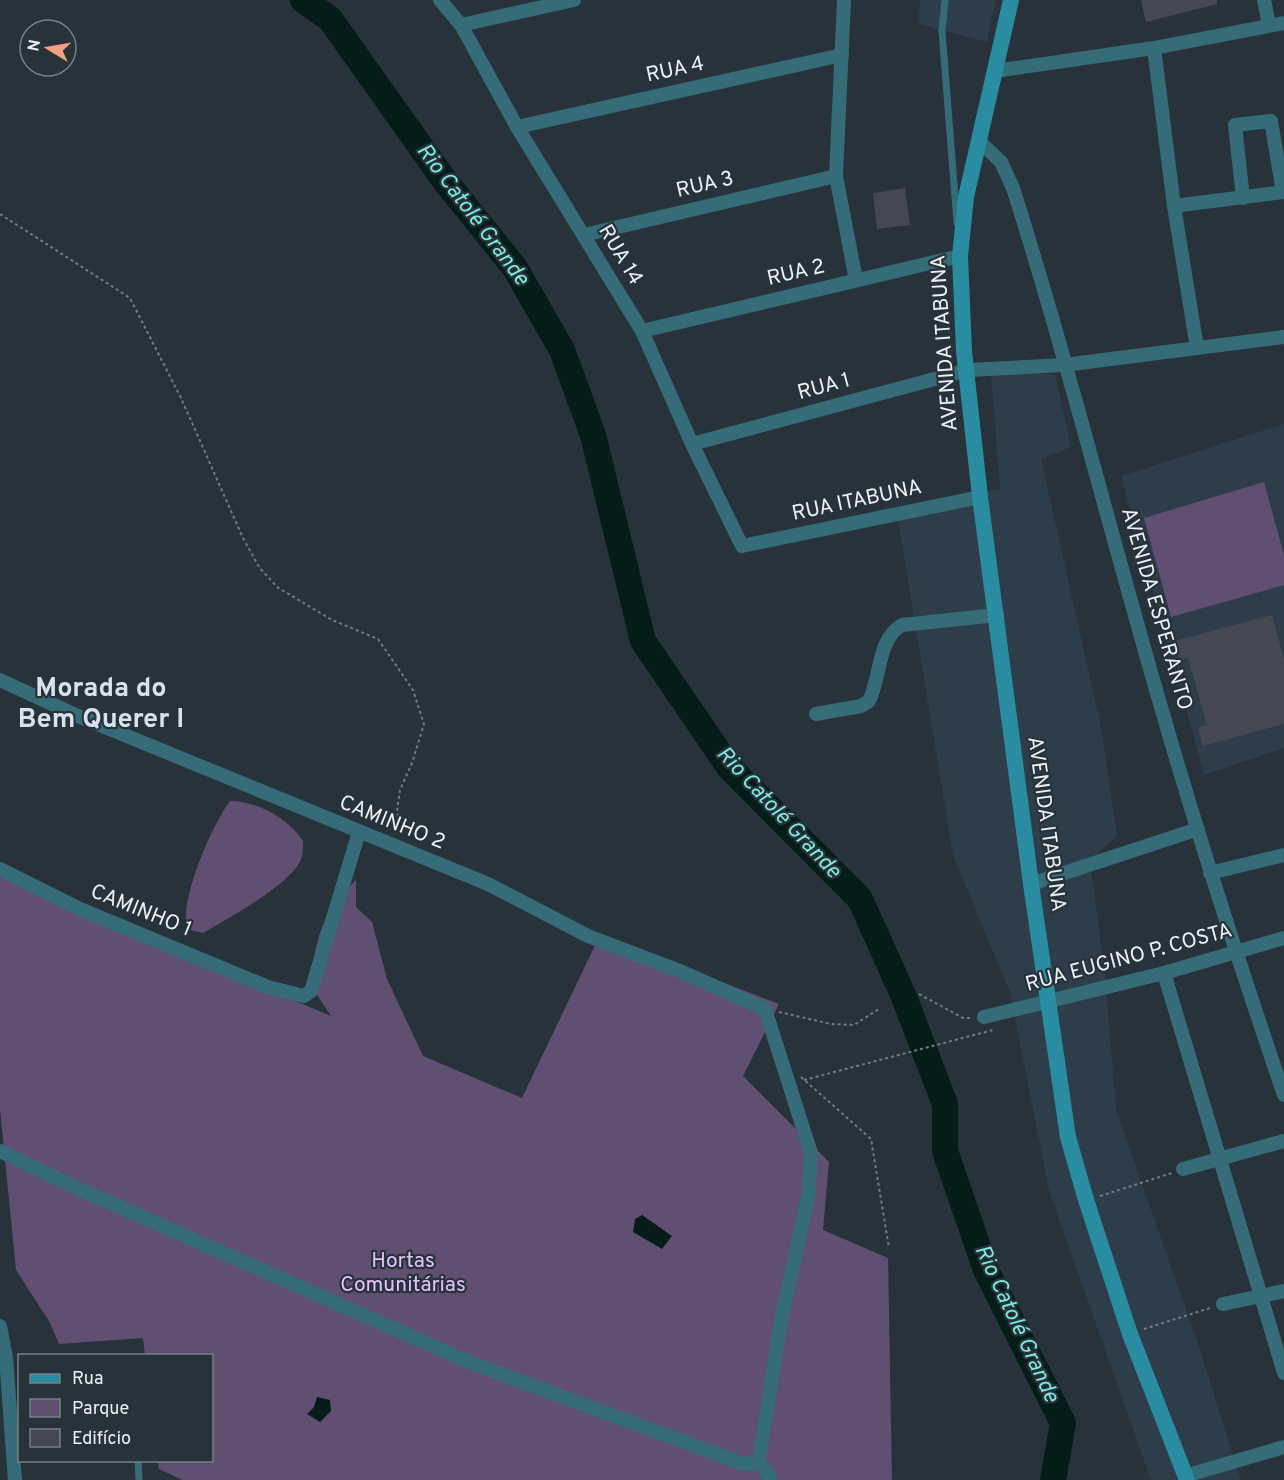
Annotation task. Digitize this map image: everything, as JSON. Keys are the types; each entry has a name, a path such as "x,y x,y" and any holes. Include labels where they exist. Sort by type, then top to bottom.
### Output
{"main road":[{"name":"AVENIDA ITABUNA","path":"1011,0 966,197 960,256 964,351 968,370 980,497 1063,1110 1086,1200 1130,1334 1186,1478"}],"street":[{"name":"RUA 14","path":"440,0 461,25 517,127 642,331 692,444 742,546"},
{"path":"461,25 574,0"},
{"path":"844,0 836,176 856,280"},
{"path":"1264,0 1269,25"},
{"path":"995,71 1154,48 1284,23"},
{"path":"1154,48 1174,206 1197,348"},
{"name":"RUA 4","path":"517,127 842,55"},
{"path":"1174,206 1243,198 1284,192 1271,121 1234,125 1243,198"},
{"name":"AVENIDA ESPERANTO","path":"980,142 1001,162 1013,188 1210,873 1284,1095"},
{"name":"RUA 3","path":"584,236 836,176"},
{"name":"RUA 2","path":"642,331 960,256"},
{"name":"RUA 1","path":"692,444 968,370 1064,365 1284,337"},
{"name":"RUA ITABUNA","path":"742,546 980,497"},
{"path":"816,714 861,706 869,701 887,640 893,630 902,625 997,615"},
{"name":"CAMINHO 2","path":"0,680 78,716 488,884 588,936 680,971 765,1009"},
{"path":"1032,884 1198,830"},
{"name":"CAMINHO 1","path":"0,869 80,909 268,987 304,996 311,991 359,832"},
{"path":"1210,873 1284,855"},
{"name":"RUA EUGINO P. COSTA","path":"984,1017 1050,1003 1164,973 1284,938"},
{"path":"1164,973 1284,1373"},
{"path":"765,1009 811,1154 807,1204 781,1321 759,1460 771,1480"},
{"path":"1183,1169 1284,1141"},
{"path":"0,1151 79,1189 469,1362 741,1463 752,1464 759,1460"},
{"path":"1223,1304 1284,1291"},
{"path":"0,1326 15,1426 15,1480"},
{"path":"1186,1478 1284,1447"}],"lane":[{"path":"945,0 942,31 960,256"},
{"path":"138,1462 139,1480"}],"path":[{"path":"0,214 130,297 181,398 243,538 259,567 277,587 332,620 378,639 413,690 424,724 412,763 400,790 397,811 404,829 399,849"},
{"path":"919,994 963,1018 984,1017"},
{"path":"765,1009 831,1024 854,1024 879,1009"},
{"path":"889,1248 871,1139 804,1080 996,1029"},
{"path":"1086,1200 1183,1169"},
{"path":"1130,1334 1223,1304"}],"shaded area":[{"path":"920,0 996,0 987,42 919,24"},
{"path":"991,372 1055,374 1071,447 1041,459 1101,727 1117,835 1090,861 1105,974 1116,1109 1199,1347 1241,1480 1151,1480 1049,1191 1010,992 953,856 896,507 1000,489"},
{"path":"1284,424 1284,748 1204,775 1121,476"},
{"path":"642,1215 672,1236 662,1249 633,1232 635,1219"},
{"path":"317,1397 330,1400 331,1411 320,1422 307,1414 314,1407"}],"green space":[{"path":"1264,482 1284,555 1284,585 1171,617 1144,518"},
{"path":"230,801 251,804 271,812 289,825 303,841 301,859 285,879 242,910 203,933 187,929 186,916 192,882 206,844"},
{"name":"Hortas Comunitárias","path":"0,876 331,1016 310,984 315,952 327,916 356,880 356,907 372,922 387,979 423,1056 522,1098 600,935 779,1004 743,1076 829,1162 823,1230 888,1258 892,1480 182,1480 159,1469 158,1462 213,1462 213,1354 145,1354 143,1338 59,1344 49,1321 16,1270 0,1109"}],"building":[{"path":"1141,0 1217,0 1217,4 1146,22"},
{"path":"905,188 910,225 877,229 873,193"},
{"path":"1272,615 1284,659 1284,724 1203,746 1198,727 1207,725 1188,658 1179,661 1174,641"}],"waterway":[{"name":"Rio Catolé Grande","path":"303,0 330,19 445,181 515,268 562,350 593,435 643,641 729,767 860,899 904,997 945,1104 945,1151 986,1270 1063,1423 1053,1480"}],"district":[{"name":"Morada do Bem Querer I","path":"101,704"}]}
